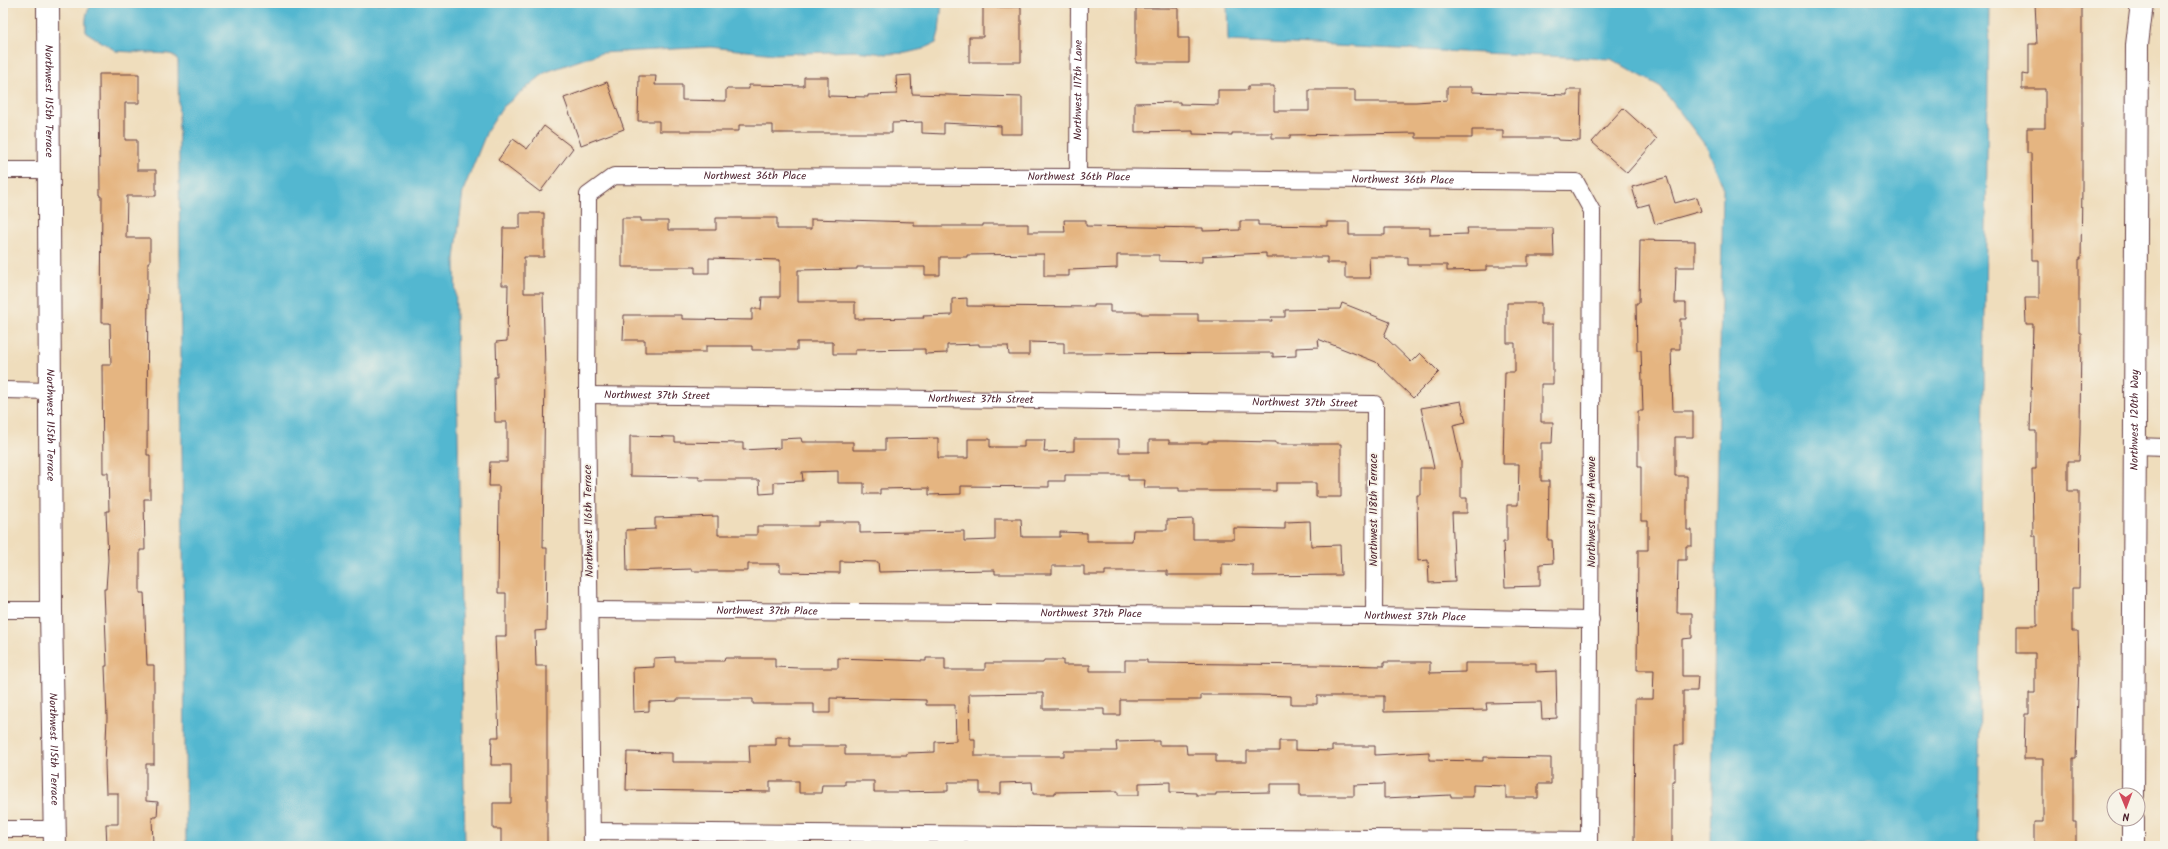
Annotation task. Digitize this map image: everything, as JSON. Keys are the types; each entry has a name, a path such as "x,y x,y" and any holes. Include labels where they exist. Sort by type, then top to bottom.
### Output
{"street":[{"name":"Northwest 115th Terrace","path":"48,3 48,170 55,838"},
{"name":"Northwest 117th Lane","path":"1078,177 1079,3"},
{"name":"Northwest 120th Way","path":"2129,3 2137,45"},
{"name":"Northwest 120th Way","path":"2133,787 2137,45 2142,3"},
{"path":"3,170 48,170"},
{"name":"Northwest 36th Place","path":"588,195 614,176 1078,177 1576,182"},
{"name":"Northwest 119th Avenue","path":"1576,182 1592,211 1589,843"},
{"name":"Northwest 116th Terrace","path":"588,195 587,395 591,610 592,838"},
{"path":"3,390 50,391"},
{"name":"Northwest 37th Street","path":"587,395 1375,404"},
{"name":"Northwest 118th Terrace","path":"1374,616 1375,404"},
{"path":"2135,446 2165,447"},
{"path":"3,610 52,610"},
{"name":"Northwest 37th Place","path":"591,610 1374,616 1591,620"},
{"path":"2133,827 2133,846"},
{"path":"3,829 55,838"},
{"path":"592,838 1589,843"}],"water":[{"path":"94,3 942,3 939,32 936,43 923,49 906,53 887,54 855,51 775,54 710,47 601,53 546,72 503,107 487,131 463,191 455,259 465,846 186,846 178,61 173,55 169,54 116,51 86,32 87,13"},
{"path":"1227,3 1989,3 1978,846 1711,846 1723,187 1708,149 1661,87 1611,59 1228,41"}],"building":[{"path":"2035,3 2082,3 2082,186 2081,259 2079,259 2079,333 2081,333 2080,431 2079,461 2068,461 2068,491 2079,491 2080,512 2079,588 2072,588 2072,631 2078,631 2079,662 2076,759 2073,759 2073,822 2076,822 2076,844 2066,844 2066,846 2034,846 2034,822 2043,822 2043,759 2024,759 2025,714 2029,714 2029,693 2035,693 2035,653 2017,653 2017,626 2037,626 2036,536 2033,536 2032,469 2036,469 2036,431 2030,431 2033,324 2026,324 2025,298 2039,298 2039,260 2032,260 2031,153 2027,153 2027,128 2045,128 2045,89 2022,89 2022,74 2029,75 2029,44 2037,44"},
{"path":"983,7 1021,7 1021,62 969,62 969,37 983,37"},
{"path":"1136,8 1178,8 1178,38 1189,38 1189,63 1136,63"},
{"path":"99,74 139,74 139,103 125,103 125,140 137,140 137,170 156,170 156,196 127,196 126,238 150,238 150,262 148,262 147,455 150,455 150,499 144,499 145,550 140,550 140,593 144,593 147,665 154,665 154,764 146,764 146,801 158,802 157,817 152,817 153,846 107,846 106,824 118,824 118,793 106,793 105,764 107,718 105,666 107,666 104,589 106,589 108,560 106,511 109,511 108,473 103,473 102,365 111,365 110,323 101,323 102,196 100,196"},
{"path":"911,75 912,94 1022,97 1022,134 1001,134 1001,126 944,123 944,134 922,133 922,122 892,123 892,133 773,133 773,125 739,125 739,131 659,131 659,121 638,121 639,76 656,76 655,85 682,85 682,100 726,101 726,89 749,89 749,85 804,86 804,77 828,77 828,96 868,97 868,95 897,94 896,76"},
{"path":"607,82 624,129 581,145 564,98"},
{"path":"1248,86 1274,86 1274,111 1309,111 1309,90 1355,90 1355,102 1416,102 1447,100 1447,87 1472,87 1472,92 1567,95 1567,90 1581,90 1580,141 1558,140 1557,138 1503,138 1503,130 1472,130 1472,138 1416,138 1416,133 1290,135 1290,138 1272,138 1272,133 1232,133 1232,135 1193,134 1193,131 1135,132 1135,103 1180,102 1180,104 1218,105 1218,90 1248,90"},
{"path":"1623,108 1657,139 1627,173 1592,142"},
{"path":"544,126 573,148 540,192 498,160 513,139 527,149"},
{"path":"1667,177 1675,203 1697,197 1701,211 1655,224 1649,204 1638,207 1632,187"},
{"path":"520,213 544,213 544,257 524,257 524,293 543,293 545,368 543,548 547,548 546,630 535,631 536,666 547,666 547,846 501,846 501,829 493,829 493,803 511,803 511,765 491,765 492,737 499,737 495,636 506,636 506,593 498,593 499,486 489,486 490,462 507,462 507,422 495,422 494,377 497,377 496,342 507,341 508,285 502,285 503,228 520,228"},
{"path":"622,218 641,218 641,221 668,221 668,230 716,230 716,218 777,218 777,229 811,229 811,219 914,222 914,226 983,226 983,224 1028,224 1028,232 1065,232 1064,220 1086,220 1086,226 1203,228 1203,231 1240,230 1240,221 1258,221 1258,225 1327,226 1327,222 1349,222 1349,235 1385,235 1385,228 1430,228 1430,235 1468,234 1467,228 1553,228 1554,256 1528,256 1528,266 1486,266 1486,270 1447,271 1447,265 1408,265 1408,257 1369,257 1370,278 1345,278 1345,263 1327,263 1327,257 1266,257 1266,253 1202,256 1202,262 1159,261 1159,255 1117,255 1117,268 1069,270 1069,276 1044,276 1044,254 967,255 967,257 940,257 940,275 925,275 925,267 857,267 857,269 798,270 798,302 855,302 855,319 924,318 923,316 952,315 952,299 967,298 967,306 1094,307 1094,305 1110,305 1110,312 1141,312 1141,314 1198,314 1198,321 1272,321 1271,317 1285,317 1285,310 1340,309 1342,303 1390,322 1384,336 1411,362 1420,353 1439,372 1413,398 1376,362 1318,339 1319,347 1296,348 1296,356 1273,357 1273,353 1064,354 1064,343 1029,342 1029,355 1009,355 1008,346 979,346 979,344 947,345 947,353 925,354 925,349 855,350 855,354 833,354 833,342 797,342 797,350 752,350 752,346 706,346 706,352 645,352 645,340 623,340 624,315 682,315 682,319 752,320 752,309 761,309 762,297 780,297 780,260 709,258 709,273 695,273 695,267 622,267"},
{"path":"1640,240 1695,241 1695,267 1676,267 1675,303 1686,303 1686,319 1680,319 1680,349 1671,349 1673,411 1693,411 1693,437 1675,437 1675,476 1687,476 1687,530 1692,530 1692,546 1686,546 1686,560 1678,560 1677,613 1692,613 1692,638 1682,639 1682,676 1698,676 1697,691 1683,691 1683,745 1675,745 1675,781 1672,781 1672,846 1634,846 1635,699 1653,699 1654,670 1637,670 1638,550 1648,550 1648,521 1641,521 1641,467 1638,467 1638,411 1643,411 1641,350 1637,350 1636,303 1639,303"},
{"path":"1507,303 1541,303 1541,324 1553,324 1553,384 1541,384 1541,422 1553,422 1552,443 1541,443 1541,481 1549,481 1548,540 1552,540 1553,563 1540,564 1540,586 1505,587 1503,542 1507,542 1507,505 1518,505 1519,464 1503,464 1505,372 1515,372 1515,343 1507,343"},
{"path":"1461,401 1466,422 1453,425 1461,462 1461,498 1467,498 1467,513 1452,513 1455,582 1429,583 1428,560 1418,561 1417,495 1420,495 1420,468 1434,468 1421,408"},
{"path":"630,436 675,437 675,442 743,443 743,450 780,448 780,439 801,438 802,442 853,442 853,450 885,450 885,439 938,438 938,458 968,458 968,439 990,439 990,447 1024,447 1024,440 1045,440 1044,452 1074,451 1074,439 1119,439 1119,452 1149,452 1149,440 1169,440 1169,443 1208,443 1208,441 1225,441 1276,442 1276,444 1341,444 1341,497 1316,497 1316,483 1276,483 1276,491 1179,491 1179,488 1144,488 1145,480 1128,480 1128,475 1065,475 1065,481 1049,481 1049,487 961,486 961,494 929,495 929,488 880,489 880,494 864,494 864,483 838,483 838,471 802,472 803,481 774,482 774,493 760,494 759,480 699,480 699,477 630,476"},
{"path":"718,516 718,535 757,535 757,526 818,526 818,522 860,522 860,533 964,531 964,541 995,540 995,519 1021,519 1022,537 1060,537 1060,532 1087,533 1087,541 1132,541 1133,530 1167,530 1167,520 1193,519 1193,539 1234,539 1234,528 1285,529 1285,522 1310,521 1311,546 1340,545 1341,575 1253,576 1253,565 1222,564 1222,575 1167,575 1167,571 1105,571 1105,575 1084,575 1084,566 1052,566 1052,574 995,574 995,570 879,572 878,562 840,561 840,573 780,572 780,564 748,564 748,571 692,571 692,569 627,571 626,530 655,529 655,518"},
{"path":"675,657 675,661 724,661 725,658 775,658 775,667 799,668 838,668 838,658 926,661 926,658 945,658 945,670 985,670 985,663 1043,663 1044,660 1063,660 1063,665 1090,665 1090,671 1125,671 1125,660 1147,660 1147,663 1384,666 1384,662 1430,662 1430,673 1465,672 1465,663 1536,663 1536,672 1556,671 1557,718 1542,719 1541,702 1486,703 1487,710 1384,712 1384,696 1317,696 1317,704 1291,704 1291,696 1258,695 1201,695 1201,700 1120,700 1120,715 1104,715 1104,709 1043,709 1043,693 969,694 970,739 975,739 975,756 1064,756 1064,751 1117,751 1116,742 1159,741 1159,745 1186,745 1187,754 1216,754 1216,762 1247,762 1247,751 1279,751 1279,741 1295,741 1295,750 1332,751 1332,746 1375,746 1375,755 1429,752 1429,760 1483,761 1483,757 1551,758 1551,784 1538,784 1538,798 1506,798 1506,786 1473,785 1473,797 1451,797 1451,795 1384,798 1384,784 1354,785 1354,796 1300,796 1300,784 1270,784 1270,792 1196,795 1196,793 1170,792 1170,782 1139,783 1139,795 1118,795 1118,791 1055,792 1055,794 1033,794 1032,782 1001,783 1001,794 980,794 980,782 948,782 948,791 874,792 874,781 845,781 845,785 822,785 821,793 799,793 799,781 770,781 770,792 626,790 627,752 672,753 672,762 750,762 749,745 776,745 776,737 790,737 790,746 845,746 845,755 907,755 907,753 935,752 935,742 956,741 955,705 926,705 926,700 830,698 830,713 814,713 814,704 753,704 753,699 677,699 677,701 649,702 649,711 634,712 633,668 654,667 654,658"}]}
